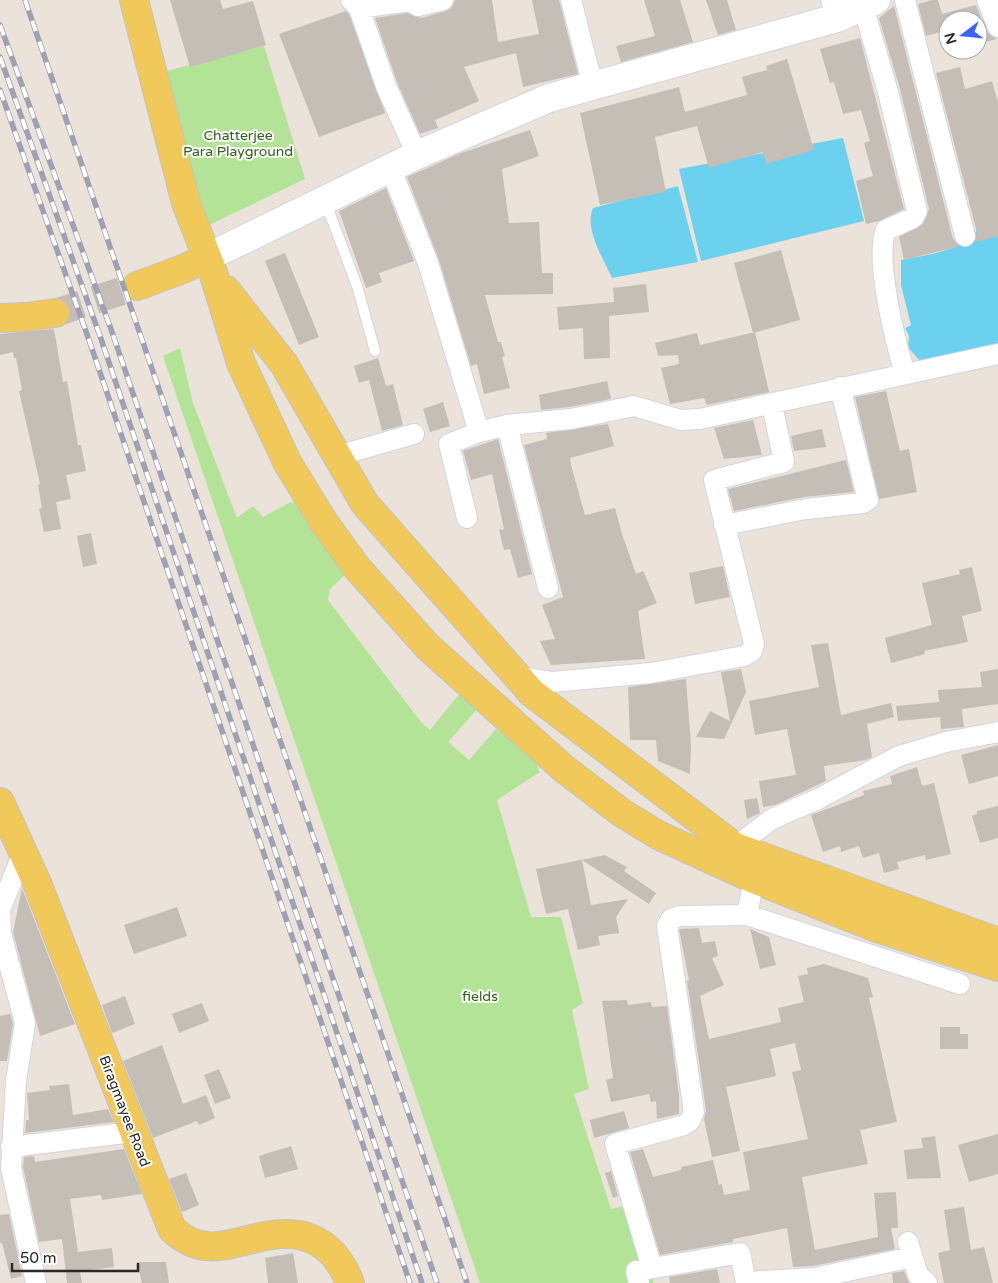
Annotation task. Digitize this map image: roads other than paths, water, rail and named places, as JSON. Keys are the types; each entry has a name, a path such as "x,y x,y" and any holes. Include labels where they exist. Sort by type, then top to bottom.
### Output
{"main road":[{"path":"134,0 186,202 210,266 241,363 287,462 324,521 357,568 428,647 562,768 622,813 658,835 754,879 877,928 998,967"},
{"path":"137,286 183,269 210,266 324,200 417,155 549,98 593,86 834,9 870,3"},
{"path":"210,266 284,364 365,504 532,693 734,847 998,942"},
{"path":"0,318 27,318 55,313"},
{"name":"Biragmayee Road","path":"0,802 14,847 172,1229 188,1242 205,1247 284,1234 307,1238 333,1252 343,1265 350,1283"}],"street":[{"path":"417,155 386,86 355,4 410,0 418,6 443,0"},
{"path":"571,0 593,86"},
{"path":"905,0 965,236"},
{"path":"987,0 998,27"},
{"path":"870,3 888,92 917,211 913,218 886,230 881,240 886,288 905,374"},
{"path":"391,169 428,263 479,432"},
{"path":"467,518 449,444 479,432 508,425 571,419 634,406 681,420 700,419 998,354"},
{"path":"724,525 806,508 863,503 868,500 840,387"},
{"path":"517,676 552,682 650,673 744,656 752,652 754,644 714,480 784,462 772,404"},
{"path":"508,425 548,588"},
{"path":"337,456 414,434"},
{"path":"734,847 772,820 818,799 899,756 946,742 998,732"},
{"path":"14,847 0,910 1,934 25,1023 16,1081 11,1168 36,1283"},
{"path":"748,915 754,879"},
{"path":"926,1283 918,1275 910,1249 816,1278 746,1282 740,1253 646,1275 615,1144 684,1125 690,1121 694,1112 666,926 671,919 680,916 748,915 960,984"},
{"path":"11,1148 132,1132"}],"lane":[{"path":"324,200 335,222 357,286 375,351"}],"water":[{"path":"843,138 864,221 701,261 679,169"},
{"path":"678,186 698,262 612,278 593,234 591,216 593,208"},
{"path":"998,209 998,352 924,366 908,347 909,336 905,328 911,325 901,285 901,260 936,253 962,243 973,235 988,215"}],"tunnel":[{"path":"55,313 137,286"}],"railway":[{"path":"25,0 467,1283"},
{"path":"0,25 112,332 437,1283"},
{"path":"0,57 100,336 422,1283"},
{"path":"0,90 89,340 410,1283"}],"park label":[{"name":"Chatterjee Para Playground","path":"238,144"},
{"name":"fields","path":"480,996"}]}
